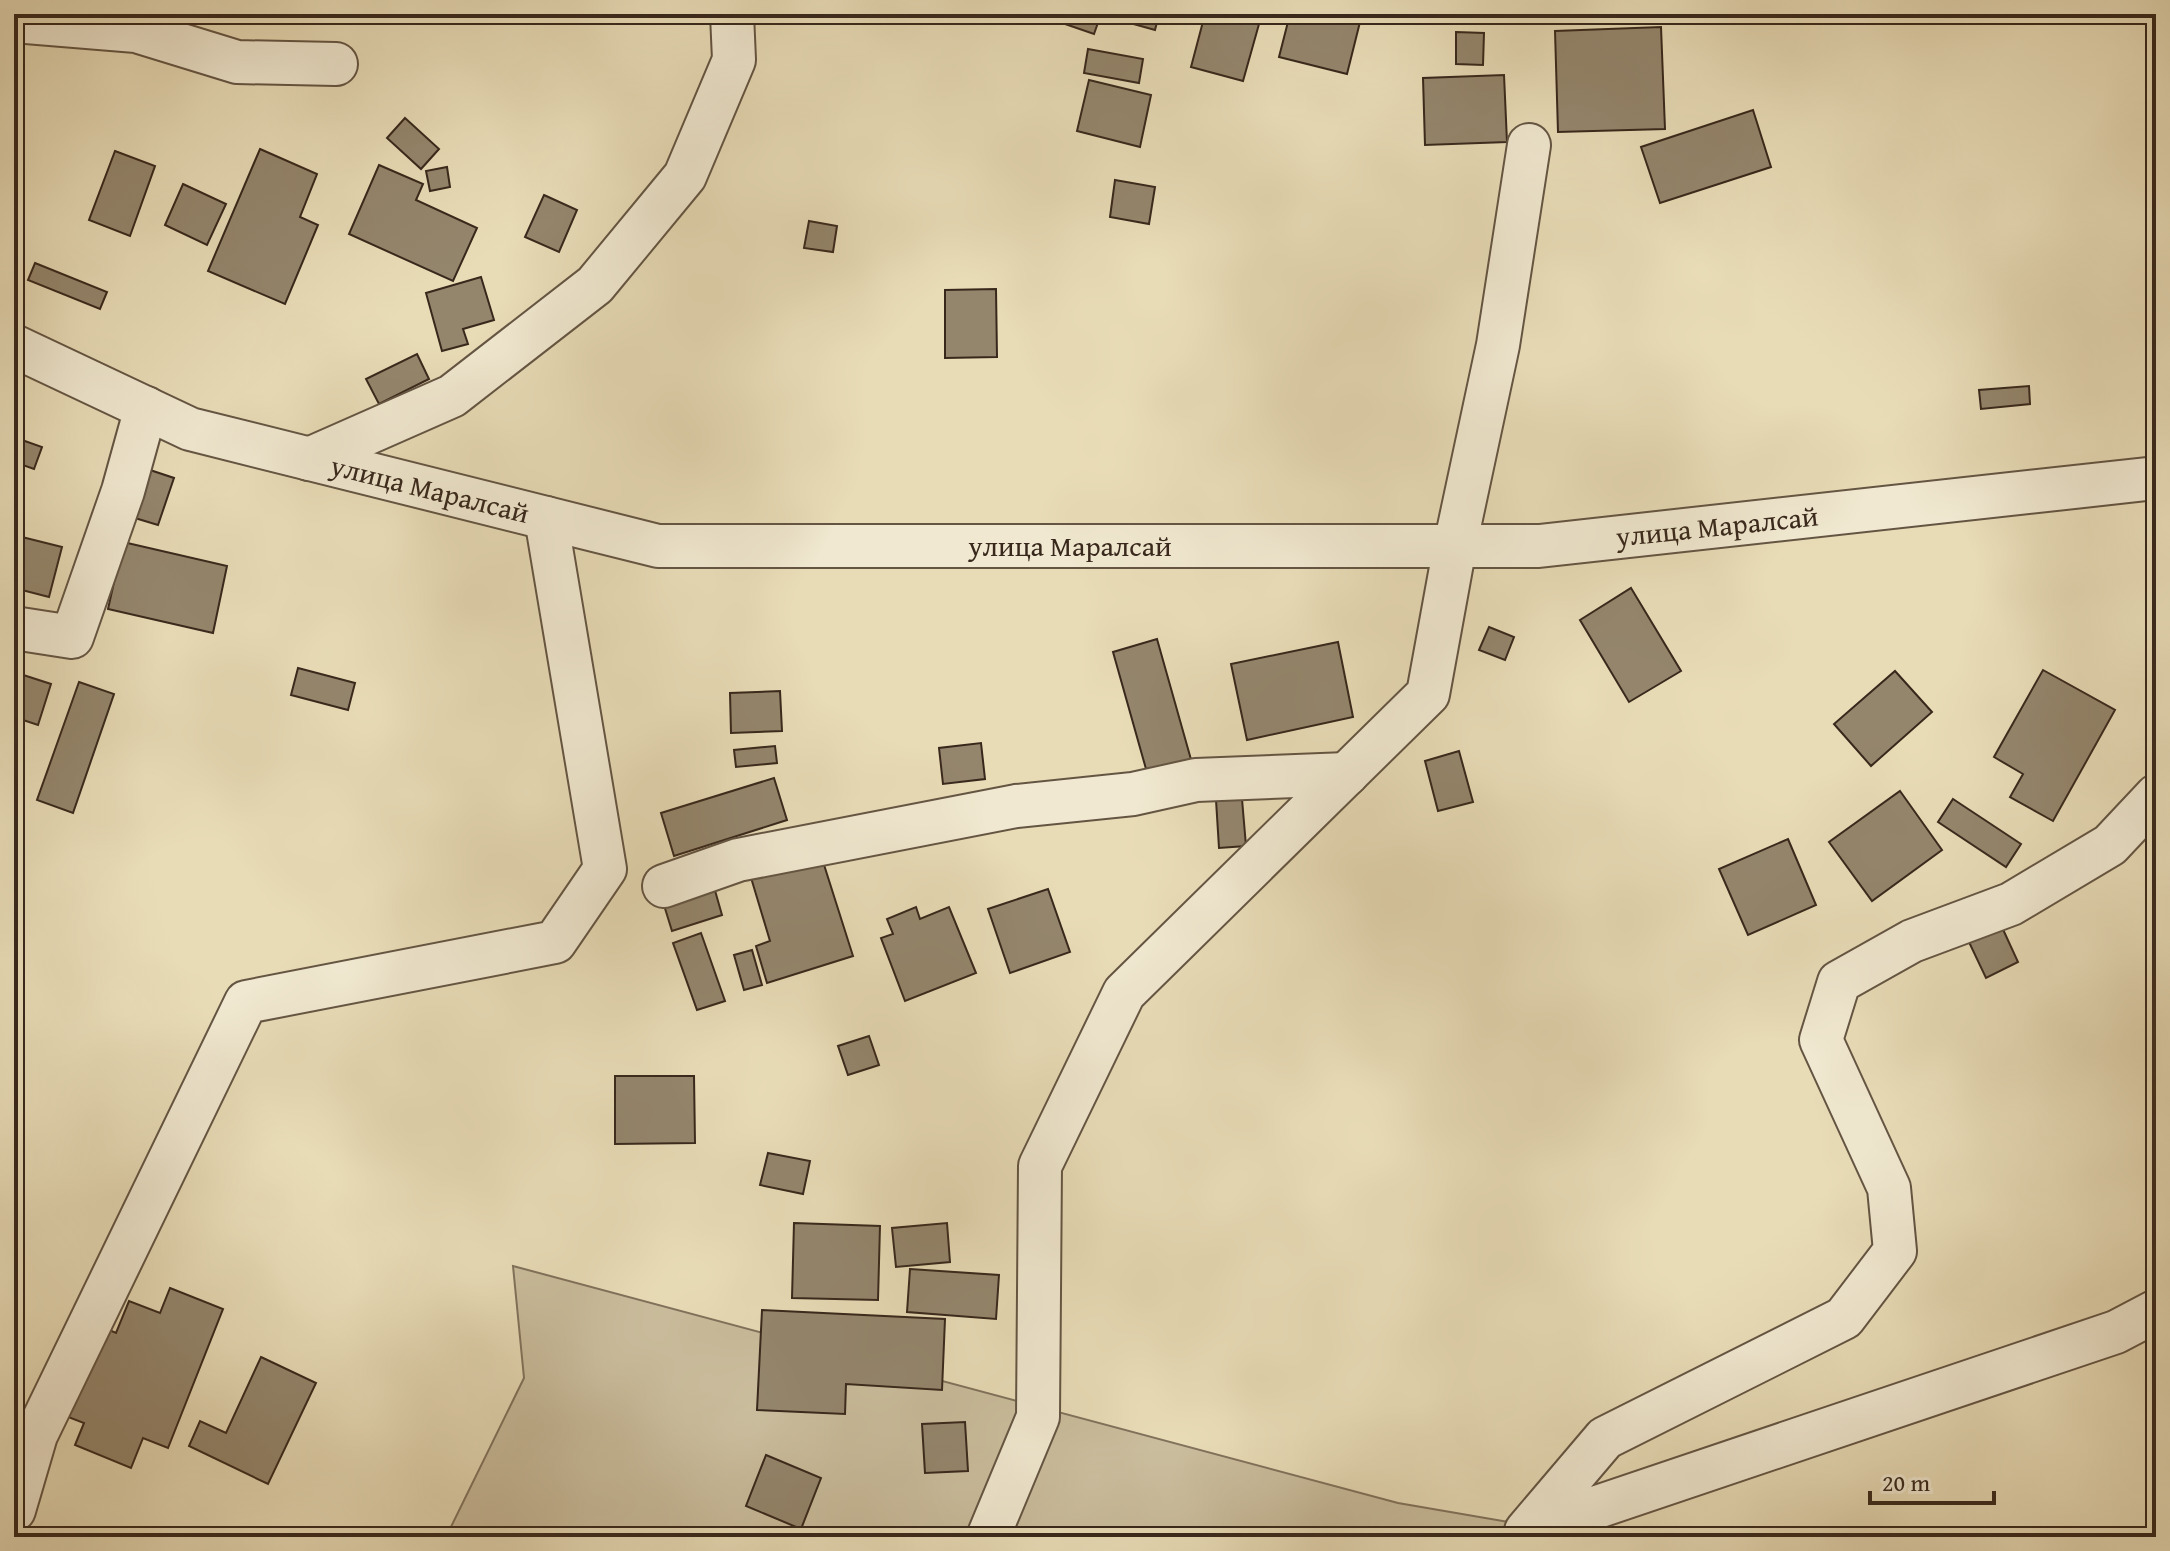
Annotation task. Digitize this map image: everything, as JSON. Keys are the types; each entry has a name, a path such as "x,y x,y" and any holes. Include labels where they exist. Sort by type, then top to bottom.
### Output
{"street":[{"path":"309,459 452,396 595,285 685,176 734,60 732,14"},
{"path":"14,21 136,31 237,62 336,64"},
{"path":"988,1537 1038,1417 1040,1166 1124,993 1428,694 1455,546 1498,345 1529,145"},
{"name":"улица Маралсай","path":"14,346 190,429 658,546 1539,546 2156,478"},
{"path":"14,628 72,637 123,491 146,408"},
{"path":"14,1510 36,1435 246,1002 555,942 605,869 546,518"},
{"path":"664,886 738,860 1016,806 1133,794 1196,780 1347,774"},
{"path":"2156,796 2110,845 2011,904 1912,941 1839,982 1821,1040 1889,1188 1895,1251 1844,1318 1605,1438 1526,1531 2116,1332 2156,1311"}],"shaded area":[{"path":"513,1266 1398,1503 1596,1537 446,1537 524,1378"}],"building":[{"path":"1036,14 1101,14 1094,34"},
{"path":"1133,14 1159,14 1155,30 1130,23"},
{"path":"1205,14 1250,14 1261,17 1243,81 1191,67"},
{"path":"1290,14 1362,14 1347,74 1279,57"},
{"path":"1661,27 1665,129 1558,132 1555,31"},
{"path":"1456,32 1484,33 1483,65 1456,64"},
{"path":"1088,49 1143,59 1139,83 1084,73"},
{"path":"1504,75 1507,142 1425,145 1423,78"},
{"path":"1089,80 1151,95 1140,147 1077,131"},
{"path":"1753,110 1771,167 1660,203 1641,147"},
{"path":"405,118 439,149 421,169 387,138"},
{"path":"260,149 317,174 300,217 318,225 285,304 208,271"},
{"path":"115,151 155,166 130,236 89,220"},
{"path":"379,165 423,184 416,200 477,228 453,281 349,234"},
{"path":"447,167 450,187 430,191 426,171"},
{"path":"1115,180 1155,187 1149,224 1110,217"},
{"path":"183,184 226,204 207,245 165,225"},
{"path":"544,195 577,210 559,252 525,237"},
{"path":"809,221 837,226 833,252 804,248"},
{"path":"35,263 107,292 100,309 28,280"},
{"path":"481,277 494,320 463,329 468,344 442,351 426,293"},
{"path":"996,289 997,357 945,358 945,290"},
{"path":"2156,315 2156,423 2153,423 2148,316"},
{"path":"417,354 429,379 379,404 366,379"},
{"path":"2029,386 2030,404 1981,409 1979,390"},
{"path":"22,440 42,447 34,469 14,462"},
{"path":"141,467 174,478 158,525 125,515"},
{"path":"14,535 62,547 49,597 14,588"},
{"path":"123,542 227,566 213,633 108,609"},
{"path":"1631,588 1681,671 1629,702 1580,620"},
{"path":"1489,627 1514,637 1505,660 1479,650"},
{"path":"1157,639 1192,763 1148,776 1113,652"},
{"path":"1338,642 1353,717 1247,740 1231,664"},
{"path":"298,668 355,683 348,710 291,695"},
{"path":"2043,670 2115,710 2053,821 2010,797 2023,774 1994,757"},
{"path":"1895,671 1932,712 1871,766 1834,724"},
{"path":"14,672 51,684 38,725 14,717"},
{"path":"79,682 114,694 73,813 37,800"},
{"path":"780,691 782,731 731,733 730,693"},
{"path":"981,743 985,779 943,784 939,748"},
{"path":"775,746 777,763 736,767 734,750"},
{"path":"1459,751 1473,802 1438,811 1425,761"},
{"path":"774,778 787,820 674,856 661,813"},
{"path":"1900,791 1942,850 1872,901 1829,842"},
{"path":"1242,799 1246,846 1219,848 1216,800"},
{"path":"1953,799 2021,844 2006,867 1938,822"},
{"path":"1788,839 1816,905 1748,935 1719,869"},
{"path":"819,849 853,956 767,983 756,946 770,941 749,871"},
{"path":"714,887 722,915 672,931 663,902"},
{"path":"1048,889 1070,952 1010,973 988,909"},
{"path":"916,907 920,919 949,907 976,973 905,1001 881,938 893,934 887,919"},
{"path":"2001,925 2018,962 1986,978 1968,940"},
{"path":"701,933 725,1001 697,1010 673,943"},
{"path":"752,950 762,985 744,990 734,955"},
{"path":"869,1036 879,1065 848,1075 838,1046"},
{"path":"615,1076 694,1076 695,1143 615,1144"},
{"path":"768,1153 810,1161 803,1194 760,1185"},
{"path":"794,1223 880,1226 878,1300 792,1298"},
{"path":"947,1223 950,1262 896,1267 892,1228"},
{"path":"910,1269 999,1275 996,1319 907,1312"},
{"path":"170,1288 223,1309 168,1448 143,1438 131,1468 75,1445 84,1423 63,1415 98,1325 116,1333 129,1301 160,1313"},
{"path":"762,1310 945,1319 942,1390 846,1384 845,1414 757,1410"},
{"path":"261,1357 316,1383 268,1484 189,1446 200,1421 226,1433"},
{"path":"965,1422 968,1471 925,1473 922,1424"},
{"path":"766,1455 821,1478 801,1529 746,1506"}]}
